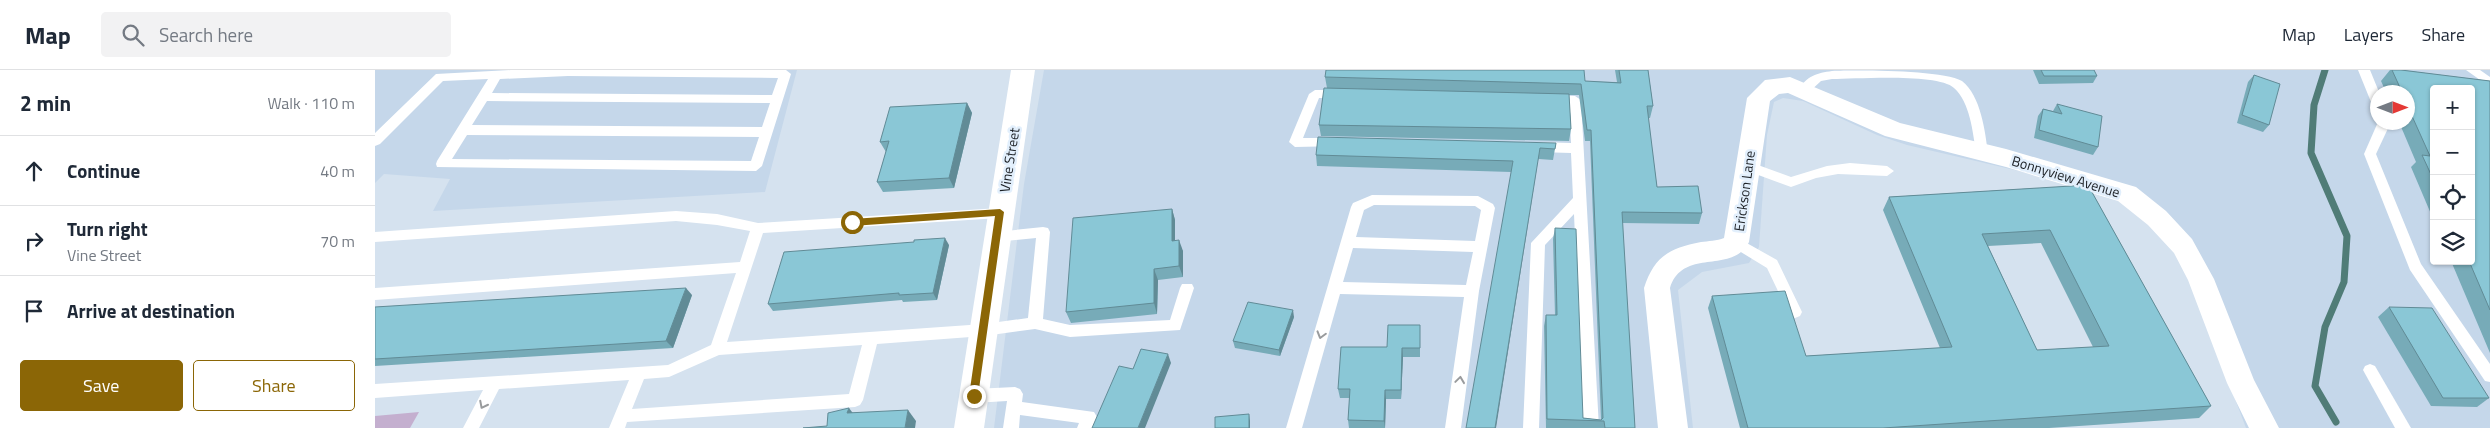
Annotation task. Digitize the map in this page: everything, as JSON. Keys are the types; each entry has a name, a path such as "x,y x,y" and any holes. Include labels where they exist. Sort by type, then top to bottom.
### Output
{"street":[{"name":"Vine Street","path":"969,428 998,225 1023,70"},
{"name":"Bonnyview Avenue","path":"1773,86 1790,85 1805,90 1895,130 2127,194 2157,218 2183,246 2201,279 2241,384 2263,428"},
{"name":"Erickson Lane","path":"1673,428 1657,288 1660,274 1669,264 1682,258 1730,248 1736,242 1759,98 1773,86"}],"lane":[{"path":"2364,70 2370,85"},
{"path":"2472,70 2490,83"},
{"path":"375,141 440,77 568,72 785,74 756,166 442,164 496,76"},
{"path":"1805,90 1817,77 1833,75 1938,75 1957,83 1967,96 1979,134 1982,153"},
{"path":"1344,143 1295,142 1315,94 1353,94"},
{"path":"483,98 777,99"},
{"path":"1537,99 1575,100 1591,428"},
{"path":"463,130 767,132"},
{"path":"2381,130 2370,154 2415,266 2490,376"},
{"path":"1529,147 1578,148"},
{"path":"1747,166 1791,182 1808,175 1833,169 1855,167 1887,171"},
{"path":"1531,428 1538,243 1581,198"},
{"path":"1294,428 1358,207 1372,200 1478,201 1488,208 1472,291 1453,428"},
{"path":"375,237 676,216 707,217 735,221 758,228 998,225 1043,232 1035,322"},
{"path":"717,349 758,228"},
{"path":"1348,242 1481,247"},
{"path":"1736,242 1772,264 1795,312"},
{"path":"375,294 744,267"},
{"path":"375,391 669,371 717,349 984,330 1035,322 1070,331 1175,326 1187,288"},
{"path":"1335,288 1472,291"},
{"path":"639,374 619,422 855,400 871,339"},
{"path":"2370,370 2403,428"},
{"path":"471,428 495,382"},
{"path":"974,396 1015,394 1011,428"},
{"path":"1014,408 1089,417 1085,428"}],"shaded area":[{"path":"375,70 797,70 765,192 433,211 450,179 384,174 375,183"},
{"path":"1044,70 2490,70 2490,428 2246,428 2184,264 2137,205 2070,183 1907,145 1877,135 1803,101 1783,98 1774,102 1767,135 1759,247 1749,263 1702,272 1678,290 1693,428 994,428 1024,184"},
{"path":"419,412 410,428 375,428 375,416"}],"building":[{"path":"1326,70 1584,70 1585,81 1621,83 1619,70 1648,70 1653,106 1647,106 1657,187 1698,186 1702,213 1622,212 1635,428 1605,428 1604,421 1547,419 1546,315 1557,315 1555,228 1576,229 1583,418 1601,420 1603,418 1591,130 1587,130 1581,84 1325,77"},
{"path":"2041,70 2094,70 2097,76 2044,76"},
{"path":"2392,70 2490,81 2490,310 2471,265 2475,265 2475,85 2430,85 2430,156 2415,123 2415,85 2399,85"},
{"path":"2254,75 2280,84 2269,125 2242,115"},
{"path":"1324,88 1569,94 1571,129 1319,125"},
{"path":"967,103 949,178 877,182 889,141 880,142 890,107"},
{"path":"2057,104 2102,116 2098,147 2039,130 2043,109 2062,114"},
{"path":"1318,137 1556,143 1555,149 1540,148 1495,428 1466,428 1513,161 1316,155"},
{"path":"2422,155 2430,156 2430,172"},
{"path":"2088,185 2211,406 1883,428 1748,428 1712,296 1785,291 1806,356 1952,347 1889,197","holes":["2050,230 2109,346 2037,350 1982,234"]},
{"path":"1172,209 1172,241 1179,240 1179,266 1154,269 1154,303 1066,312 1073,218"},
{"path":"945,238 933,293 899,295 899,293 768,304 784,252"},
{"path":"686,288 666,341 375,359 375,307"},
{"path":"1248,302 1293,310 1279,350 1233,341"},
{"path":"2389,307 2432,308 2489,398 2443,398"},
{"path":"1388,325 1420,325 1420,348 1402,348 1401,390 1385,390 1384,421 1348,420 1350,389 1338,389 1341,347 1387,347"},
{"path":"1141,349 1168,354 1138,428 1092,428 1119,366 1133,369"},
{"path":"849,408 847,413 908,410 905,428 803,428 827,426 828,413"},
{"path":"1249,414 1249,428 1215,428 1215,417"}],"waterway":[{"path":"2325,70 2314,105 2311,153 2347,236 2344,282 2325,327 2315,386 2336,422"}],"route":[{"path":"852,222 1000,212 974,396"}]}
